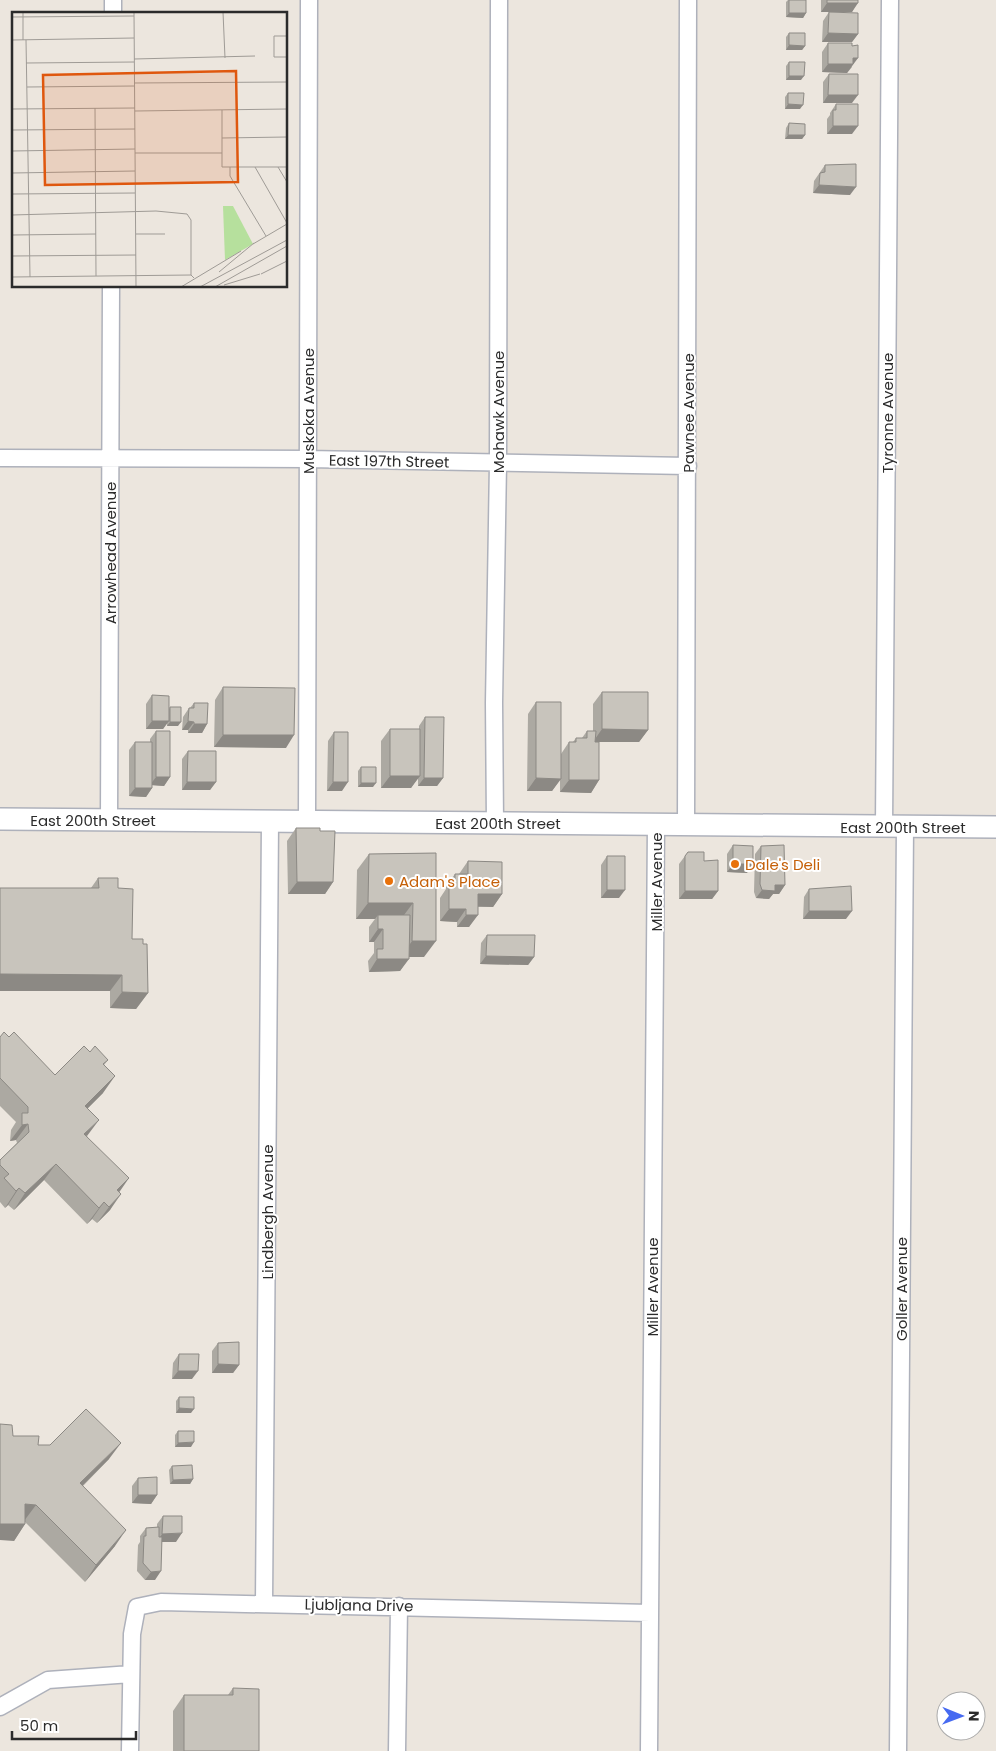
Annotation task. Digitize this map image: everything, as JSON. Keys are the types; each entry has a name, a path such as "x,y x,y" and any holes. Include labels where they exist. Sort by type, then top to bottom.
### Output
{"street":[{"name":"Muskoka Avenue","path":"307,822 309,0"},
{"name":"Mohawk Avenue","path":"495,823 494,703 498,463 499,0"},
{"name":"Pawnee Avenue","path":"686,825 688,0"},
{"name":"Tyronne Avenue","path":"890,0 895,826"},
{"name":"Arrowhead Avenue","path":"109,820 111,288"},
{"name":"East 197th Street","path":"0,458 308,459 688,466"},
{"name":"East 200th Street","path":"0,819 996,827"},
{"name":"Lindbergh Avenue","path":"264,1603 270,821"},
{"name":"Miller Avenue","path":"649,1751 656,823"},
{"name":"Goller Avenue","path":"895,826 898,1751"},
{"name":"Ljubljana Drive","path":"131,1674 132,1634 137,1607 161,1602 650,1613"},
{"path":"397,1751 398,1606"},
{"path":"0,1707 48,1680 131,1674 130,1751"}],"building":[{"path":"789,0 806,0 806,13 789,13"},
{"path":"827,0 858,0 858,3 827,3"},
{"path":"829,12 858,13 858,34 828,33"},
{"path":"789,33 805,33 805,46 789,45"},
{"path":"828,43 852,43 852,46 858,45 858,58 853,58 853,64 828,64"},
{"path":"789,62 805,62 804,76 789,76"},
{"path":"829,74 858,74 858,95 828,95"},
{"path":"788,93 804,93 803,105 788,104"},
{"path":"836,104 858,104 858,126 833,126 833,110 836,110"},
{"path":"789,123 805,124 805,135 788,135"},
{"path":"856,164 856,187 819,185 820,173 825,172 825,165"},
{"path":"223,687 295,688 294,735 223,735"},
{"path":"602,692 648,692 648,730 602,729"},
{"path":"152,695 169,696 169,721 152,721"},
{"path":"536,702 561,702 561,779 536,778"},
{"path":"194,703 208,703 207,724 194,724 194,722 188,721 189,708 194,708"},
{"path":"170,707 181,707 181,722 170,722"},
{"path":"425,717 444,717 443,778 424,778"},
{"path":"390,729 420,729 420,776 390,776"},
{"path":"156,731 170,731 170,777 156,777"},
{"path":"587,731 596,731 595,742 599,742 599,780 569,780 569,742 576,742 576,738 587,738"},
{"path":"334,732 348,732 348,782 333,782"},
{"path":"135,742 152,742 152,788 135,788"},
{"path":"188,751 216,751 216,782 187,782"},
{"path":"361,767 376,767 376,783 361,783"},
{"path":"296,828 320,828 320,831 335,831 333,882 297,882"},
{"path":"733,845 753,846 753,864 733,864"},
{"path":"784,845 785,885 775,885 775,891 762,890 760,884 761,846"},
{"path":"688,852 704,852 704,861 718,860 718,891 685,891 685,856"},
{"path":"436,853 436,941 412,941 413,903 368,903 369,854"},
{"path":"607,856 625,856 625,890 607,890"},
{"path":"468,861 502,862 502,894 478,894 478,915 466,915 466,909 449,909 449,886 455,885 455,874 468,874"},
{"path":"98,878 118,878 118,888 133,889 132,939 143,939 143,944 147,944 148,993 122,992 122,975 0,974 0,888 99,888"},
{"path":"851,886 852,911 809,911 809,889"},
{"path":"378,915 410,915 409,959 377,959 377,949 383,949 383,929 378,929"},
{"path":"487,935 535,935 534,957 486,956"},
{"path":"4,1032 9,1037 14,1032 55,1075 84,1046 90,1052 95,1046 108,1060 103,1064 115,1076 85,1106 99,1120 84,1134 129,1178 117,1190 121,1194 109,1207 104,1202 99,1208 56,1164 25,1193 19,1188 16,1191 4,1178 9,1174 0,1165 0,1160 29,1132 28,1124 22,1125 22,1113 28,1113 28,1107 0,1078 0,1037"},
{"path":"239,1342 239,1365 218,1364 218,1343"},
{"path":"179,1354 199,1354 198,1371 178,1371"},
{"path":"179,1397 194,1397 194,1409 179,1408"},
{"path":"86,1409 121,1443 80,1483 126,1530 96,1565 36,1505 25,1504 25,1524 0,1524 0,1424 12,1425 13,1436 39,1436 38,1445 50,1445"},
{"path":"178,1431 194,1431 194,1442 178,1443"},
{"path":"192,1465 193,1479 173,1480 172,1466"},
{"path":"157,1477 157,1495 138,1495 138,1478"},
{"path":"163,1516 182,1516 182,1533 162,1534"},
{"path":"159,1527 159,1537 162,1537 161,1571 151,1572 143,1563 144,1536 146,1536 146,1528"},
{"path":"233,1688 259,1689 259,1751 184,1751 184,1695 233,1695"}],"place":[{"name":"Dale's Deli","path":"735,864"},
{"name":"Adam's Place","path":"389,881"}]}
